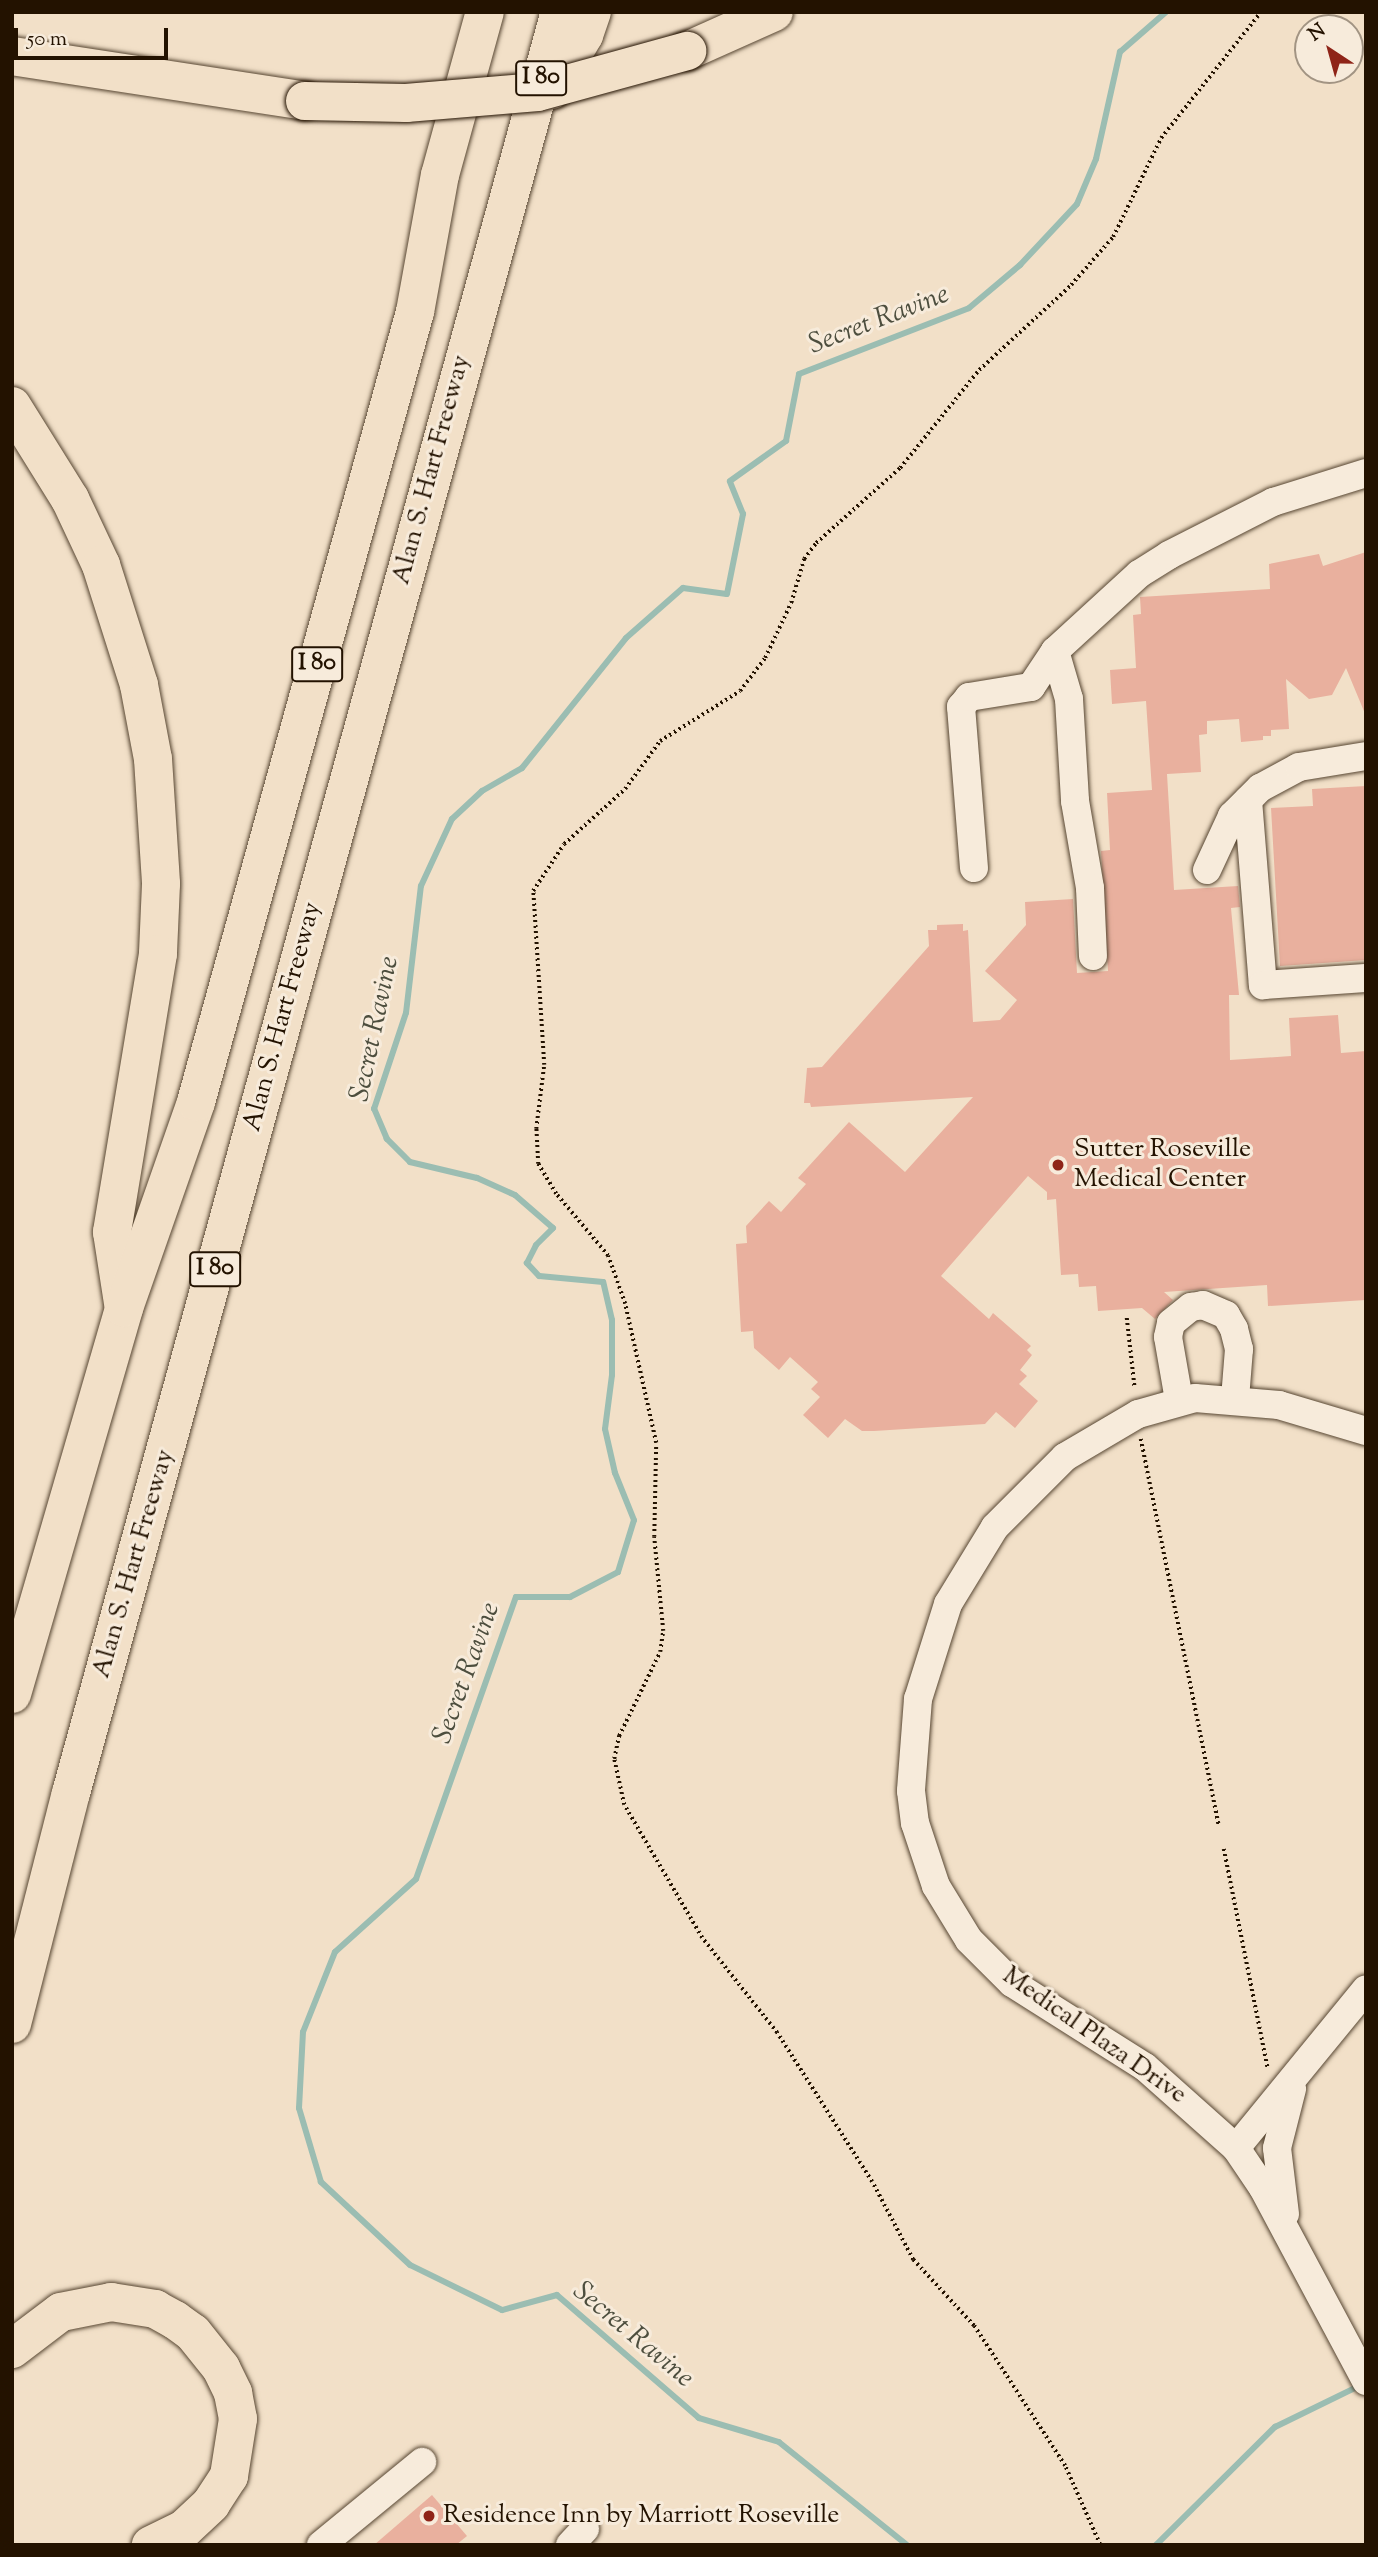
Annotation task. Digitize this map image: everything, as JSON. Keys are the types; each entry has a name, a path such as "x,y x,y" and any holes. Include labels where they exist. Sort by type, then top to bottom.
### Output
{"highway":[{"name":"I 80","path":"12,1694 124,1308 196,1102 415,312 440,175 485,12"},
{"name":"Alan S. Hart Freeway","path":"12,2024 71,1793 521,143 561,12"},
{"path":"521,143 584,35 592,12"},
{"path":"12,56 305,101 406,103 538,92 687,51 774,12"},
{"path":"12,406 70,499 101,565 139,685 153,759 160,846 158,954 112,1231 124,1308"},
{"path":"12,2349 61,2312 111,2302 156,2309 175,2320 193,2333 222,2368 233,2393 238,2419 229,2476 211,2504 184,2529 151,2545"}],"street":[{"path":"974,868 961,707 969,696 1031,687 1055,651 1139,574 1169,555 1273,502 1366,473"},
{"path":"1055,651 1069,699 1075,802 1090,888 1093,956"},
{"path":"1207,870 1222,833 1248,800 1298,766 1366,756"},
{"path":"1248,800 1263,985 1310,973 1366,978"},
{"path":"1179,1400 1168,1337 1171,1324 1191,1307 1215,1307 1234,1329 1239,1349 1235,1399"},
{"name":"Medical Plaza Drive","path":"1366,1431 1279,1405 1235,1399 1179,1400 1138,1413 1065,1457 1021,1496 963,1576 934,1640 918,1699 911,1760 915,1823 950,1913 989,1961 1040,2002 1145,2067 1236,2148 1288,2232 1366,2381"},
{"path":"1236,2148 1366,1989"},
{"path":"1288,2232 1277,2148 1300,2070"},
{"path":"321,2545 422,2462"}],"path":[{"path":"1100,2545 1065,2466 975,2326 913,2260 850,2148 777,2033 702,1938 624,1805 614,1759 616,1748 660,1651 663,1630 654,1537 656,1443 625,1304 608,1256 556,1194 538,1164 536,1129 544,1065 533,891 564,844 625,789 660,741 740,691 765,658 791,603 804,559 816,543 900,468 979,370 1071,285 1113,237 1161,138 1261,12"},
{"path":"1127,1318 1138,1413 1219,1826"},
{"path":"1224,1849 1269,2067 1261,2079"}],"building":[{"name":"Sutter Roseville Medical Center","path":"1366,552 1366,716 1346,668 1332,695 1309,699 1286,679 1289,729 1271,730 1271,736 1263,736 1263,740 1241,742 1239,719 1207,721 1207,734 1199,735 1201,772 1167,774 1174,890 1238,886 1240,907 1231,908 1239,995 1229,995 1230,1060 1291,1056 1289,1018 1338,1015 1341,1053 1366,1051 1366,1300 1268,1306 1267,1285 1164,1292 1173,1300 1155,1319 1142,1308 1098,1311 1096,1286 1079,1287 1078,1274 1061,1275 1056,1199 1047,1200 1047,1192 1028,1176 941,1276 989,1319 993,1313 1031,1346 1027,1350 1032,1355 1020,1370 1027,1376 1019,1384 1038,1401 1015,1428 996,1412 985,1424 874,1431 862,1431 845,1419 828,1438 803,1415 820,1397 811,1389 818,1382 790,1357 779,1370 754,1348 753,1331 741,1332 736,1244 747,1243 746,1226 769,1201 781,1212 806,1184 798,1178 849,1122 905,1172 973,1097 811,1107 810,1103 804,1103 807,1068 822,1067 929,946 928,930 937,930 937,925 963,924 963,931 968,930 973,1022 1000,1020 1017,1000 985,971 1026,925 1025,902 1073,899 1077,973 1108,971 1101,851 1110,850 1107,793 1152,790 1146,701 1112,704 1110,670 1136,668 1133,615 1141,614 1140,597 1270,589 1269,564 1319,554 1323,566"},
{"path":"1366,786 1366,960 1280,966 1271,808 1313,806 1312,789"},
{"name":"Residence Inn by Marriott Roseville","path":"432,2495 467,2536 456,2545 374,2545"}],"waterway":[{"name":"Secret Ravine","path":"907,2545 779,2442 699,2418 557,2295 502,2310 410,2265 321,2182 299,2108 303,2032 335,1952 416,1879 516,1597 570,1597 618,1572 634,1520 615,1473 605,1429 612,1375 612,1320 603,1282 539,1276 527,1263 536,1245 553,1228 515,1195 477,1178 410,1162 387,1139 374,1109 406,1013 421,886 452,819 482,791 522,768 626,638 683,588 727,594 743,514 730,481 786,441 799,374 969,308 1020,265 1077,204 1096,159 1120,52 1166,12"},
{"path":"1156,2545 1275,2427 1361,2385"}],"place":[{"name":"Sutter Roseville Medical Center","path":"1058,1165"},
{"name":"Residence Inn by Marriott Roseville","path":"429,2516"}]}
